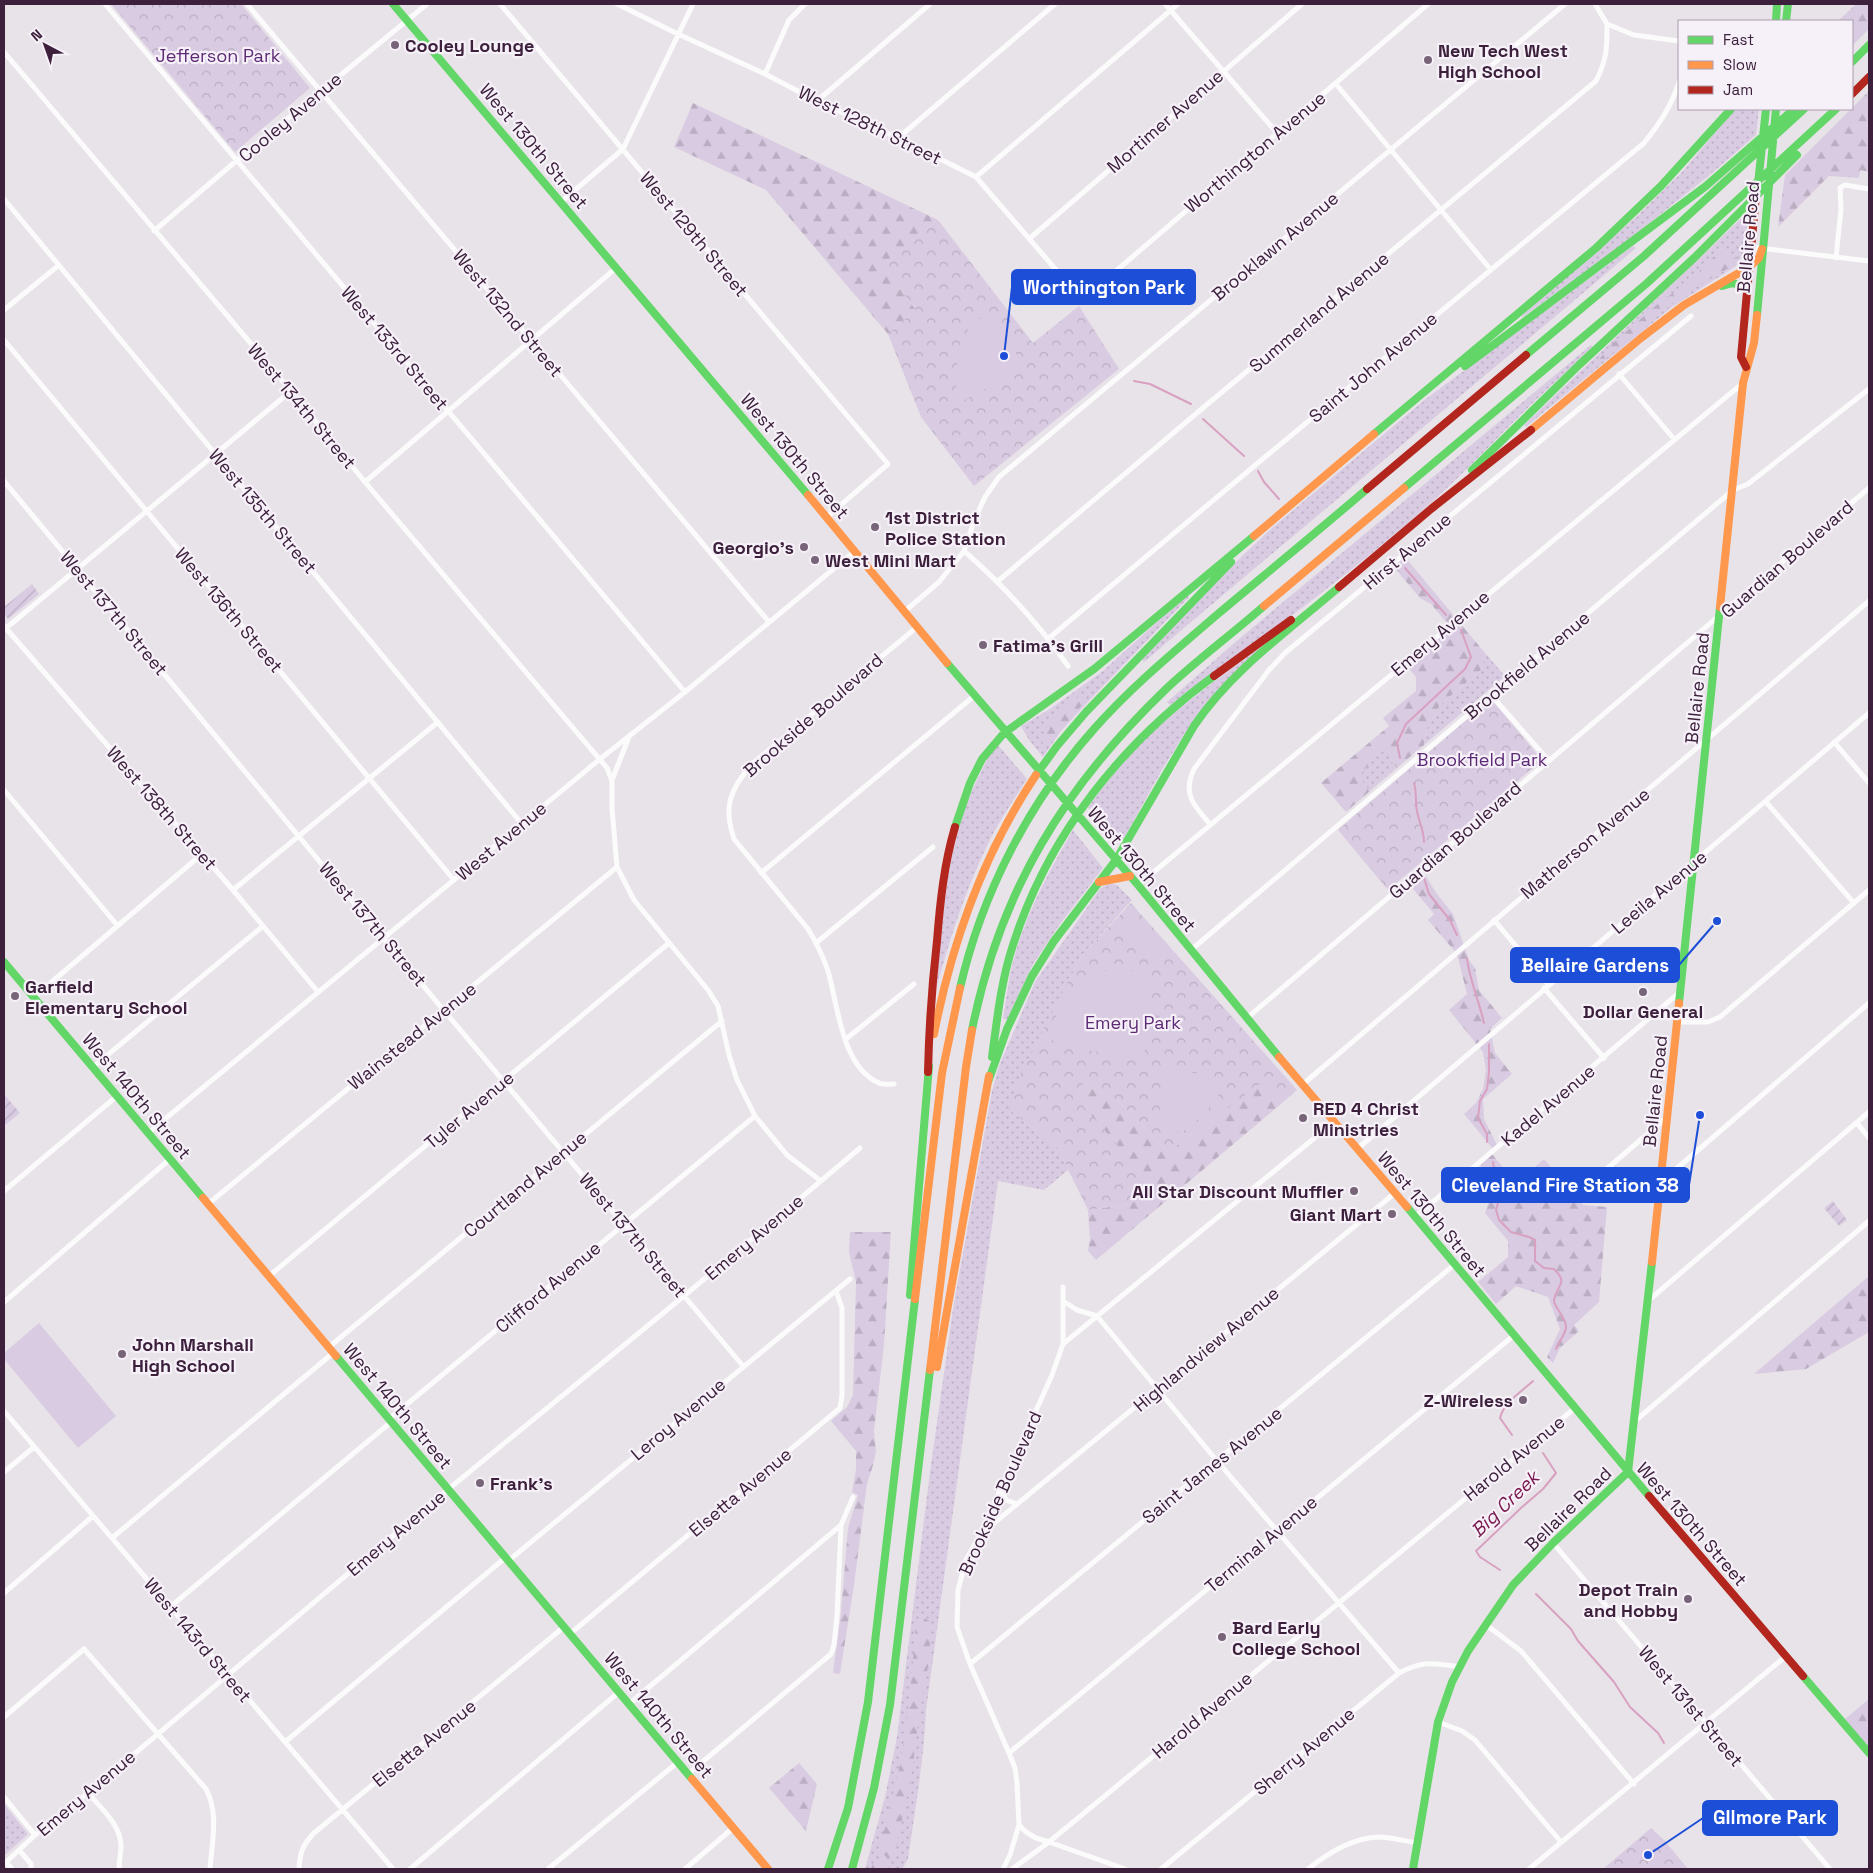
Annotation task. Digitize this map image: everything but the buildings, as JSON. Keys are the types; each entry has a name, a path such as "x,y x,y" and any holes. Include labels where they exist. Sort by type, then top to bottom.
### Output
{"main road":[{"name":"West 130th Street","path":"393,4 827,517 974,696 1138,885 1302,1085 1395,1192 1628,1472 1869,1753"},
{"path":"1776,20 1777,4"},
{"path":"1786,20 1788,4"},
{"path":"1853,61 1869,45"},
{"path":"1853,92 1869,76"},
{"path":"928,1072 929,1014 940,902 950,845 972,781 988,753 1005,732 1100,665 1589,254 1686,160 1730,110"},
{"name":"Bellaire Road","path":"1746,367 1742,357 1747,288 1766,110"},
{"name":"Bellaire Road","path":"1413,1869 1438,1722 1460,1667 1485,1624 1513,1585 1553,1543 1628,1472 1661,1182 1666,1118 1743,383 1754,343 1776,110"},
{"path":"1417,400 1659,223 1727,169 1793,110"},
{"path":"828,1869 847,1812 860,1751 868,1700 942,1073 957,994 980,919 999,874 1027,822 1055,778 1082,743 1102,720 1156,668 1644,256 1803,110"},
{"path":"1431,509 1579,365 1741,213 1836,110"},
{"path":"852,1869 882,1755 966,1067 980,996 995,944 1014,893 1044,836 1076,787 1114,741 1167,688 1646,284 1836,110"},
{"path":"988,1082 1007,1029 1032,976 1054,941 1116,860 1194,726 1220,691 1245,666 1431,509 1668,316 1749,267 1759,258 1762,249"},
{"path":"1707,292 1730,283 1747,288"},
{"path":"904,1401 912,1251 928,1072 939,1004 958,933 986,865 1020,801 1048,757 1094,703 1258,534"},
{"path":"922,1437 935,1377 1007,971 1012,948 1021,922 1041,879 1056,850 1097,788 1129,750 1173,708 1371,560"},
{"path":"1099,882 1130,876"},
{"name":"West 140th Street","path":"4,962 768,1869"}],"street":[{"name":"West 133rd Street","path":"105,4 685,692"},
{"name":"West 132nd Street","path":"247,4 770,622"},
{"name":"Cooley Avenue","path":"154,231 426,4"},
{"name":"West 129th Street","path":"500,4 888,464 827,517"},
{"name":"West 128th Street","path":"617,4 898,138 976,178 1082,300"},
{"path":"561,202 622,149 693,4"},
{"path":"765,74 789,20 805,4"},
{"path":"817,101 930,4"},
{"path":"898,138 1055,4"},
{"path":"1165,4 1277,134"},
{"path":"976,178 1178,4"},
{"name":"Mortimer Avenue","path":"1029,239 1302,4"},
{"name":"Worthington Avenue","path":"1082,300 1428,4"},
{"name":"Brooklawn Avenue","path":"905,611 939,582 964,551 974,521 985,497 999,477 1565,4"},
{"path":"1596,4 1607,24 1634,35 1678,41"},
{"name":"Summerland Avenue","path":"998,580 1596,81 1604,64 1607,51 1607,24"},
{"name":"West 134th Street","path":"4,52 600,759 607,768 612,781"},
{"path":"1336,84 1491,270"},
{"name":"Saint John Avenue","path":"1049,638 1644,143 1660,123 1673,102 1678,85"},
{"path":"1836,258 1841,209 1840,188 1845,185 1869,189"},
{"name":"West 135th Street","path":"4,199 522,824"},
{"path":"1751,247 1869,261"},
{"path":"4,310 59,265"},
{"path":"365,482 616,268"},
{"name":"Hirst Avenue","path":"1210,824 1193,804 1189,787 1190,776 1276,661 1691,316"},
{"name":"West 136th Street","path":"4,340 454,880"},
{"path":"1619,374 1674,439"},
{"name":"Emery Avenue","path":"1138,885 1743,383"},
{"name":"Brookfield Avenue","path":"1191,950 1733,490 1748,484 1869,389"},
{"path":"4,628 291,392"},
{"name":"West 137th Street","path":"4,482 383,938 744,1366"},
{"name":"Guardian Boulevard","path":"1247,1018 1869,488"},
{"name":"West Avenue","path":"148,1133 855,551"},
{"path":"964,551 998,580 1049,638 1068,666"},
{"name":"Matherson Avenue","path":"1302,1085 1869,601"},
{"name":"Brookside Boulevard","path":"894,1084 880,1084 868,1076 854,1061 838,1018 828,970 816,943 808,929 734,839 729,823 729,802 737,780 752,764 917,627"},
{"name":"West 138th Street","path":"4,628 202,854 318,992"},
{"path":"762,873 974,696"},
{"path":"1492,696 1548,760"},
{"name":"Leeila Avenue","path":"1357,1149 1546,986 1869,713"},
{"path":"233,890 438,722"},
{"path":"630,735 612,781 616,868 634,900 708,990 718,1006 737,1080 755,1116 787,1155 821,1181"},
{"path":"1834,742 1869,783"},
{"path":"4,790 117,926"},
{"path":"1766,802 1854,903"},
{"path":"816,943 933,847"},
{"path":"34,997 202,854"},
{"name":"Wainstead Avenue","path":"208,1204 616,868"},
{"path":"1677,1022 1708,1022 1720,1017 1869,890"},
{"path":"1494,920 1604,1058"},
{"path":"94,1068 263,926"},
{"name":"Tyler Avenue","path":"269,1276 669,943"},
{"path":"846,1039 914,984"},
{"name":"Kadel Avenue","path":"1415,1217 1680,992"},
{"path":"1661,1182 1869,1005"},
{"name":"Courtland Avenue","path":"112,1538 564,1152 722,1021"},
{"path":"4,1191 117,1096"},
{"path":"1647,1301 1869,1112"},
{"name":"Clifford Avenue","path":"170,1607 390,1420 755,1116"},
{"path":"1580,1191 1666,1118"},
{"path":"1063,1344 1334,1122"},
{"path":"1857,1123 1869,1138"},
{"name":"Emery Avenue","path":"5,1863 35,1835 88,1793 448,1489 684,1296 860,1148"},
{"path":"4,1302 170,1159"},
{"name":"Highlandview Avenue","path":"982,1533 1395,1192"},
{"path":"1635,1421 1869,1221"},
{"name":"Saint James Avenue","path":"970,1664 1454,1265"},
{"name":"Leroy Avenue","path":"285,1742 850,1279"},
{"name":"Brookside Boulevard","path":"1003,1869 1010,1855 1019,1825 1018,1783 1009,1753 970,1664 957,1627 958,1590 966,1560 982,1533 1052,1375 1063,1344 1063,1287"},
{"name":"Elsetta Avenue","path":"570,1633 840,1408 842,1395 842,1308 836,1291"},
{"path":"1064,1300 1076,1310 1097,1316 1217,1461 1399,1672"},
{"name":"Terminal Avenue","path":"1009,1753 1514,1336"},
{"name":"Harold Avenue","path":"1012,1869 1049,1842 1575,1408"},
{"name":"West 143rd Street","path":"4,1411 393,1869"},
{"path":"4,1472 34,1447"},
{"path":"1000,1491 1006,1500 1017,1504"},
{"path":"688,1774 831,1654 834,1645 841,1525 853,1497"},
{"path":"4,1593 93,1516"},
{"path":"629,1704 841,1525"},
{"name":"West 131st Street","path":"1553,1543 1830,1869"},
{"path":"1485,1624 1520,1651 1634,1784"},
{"name":"Elsetta Avenue","path":"299,1869 304,1844 342,1810 565,1626"},
{"path":"4,1717 84,1649 206,1789 214,1811 210,1869"},
{"path":"1529,1869 1634,1784 1786,1656"},
{"name":"Sherry Avenue","path":"1161,1869 1399,1672 1415,1665 1431,1663 1460,1667"},
{"path":"410,1869 619,1692"},
{"path":"1438,1722 1462,1731 1474,1740 1561,1842"},
{"path":"548,1869 678,1762"},
{"path":"88,1793 112,1821 119,1833 121,1846 119,1869"},
{"path":"4,1797 35,1835"},
{"path":"1019,1825 1036,1838 1122,1869"},
{"path":"685,1869 733,1828"},
{"path":"1308,1869 1334,1851 1355,1841 1379,1837 1417,1843"},
{"path":"19,1850 31,1864 31,1869"},
{"path":"5,1863 12,1869"}],"green space":[{"name":"Jefferson Park","path":"111,4 241,4 310,88 235,152"},
{"path":"1856,4 1869,4 1869,29 1853,45 1853,20 1839,20"},
{"path":"1869,91 1869,172 1860,170 1859,178 1829,176 1778,227 1785,175 1850,110 1853,110 1853,107"},
{"path":"693,103 938,220 882,265 916,310 888,334 766,190 674,147"},
{"path":"1734,110 1759,110 1756,135 1627,241 1523,317 1521,316 1635,218 1682,172"},
{"path":"1749,211 1743,254 1736,266 1672,307 1526,427 1524,425"},
{"path":"938,220 1033,343 1079,306 1119,369 974,486 921,417 888,334 916,310 882,265"},
{"path":"1633,246 1636,248 1144,662 1142,659 1222,575 1272,528 1427,398"},
{"path":"1726,247 1736,258 1732,266 1683,295 1598,365 1598,361 1611,345 1660,302 1688,283 1711,259"},
{"path":"993,317 1003,326 1013,350 1024,363 1021,369 959,403 956,389 956,373 962,340 976,319"},
{"path":"1591,345 1593,347 1448,487 1371,554 1272,631 1170,705 1167,702 1239,639"},
{"path":"1405,557 1485,653 1481,670 1440,705 1426,730 1424,745 1397,768 1392,762 1389,751 1379,753 1358,777 1370,791 1346,812 1321,783 1389,726 1383,718 1416,691 1416,677 1406,665 1451,628 1431,604 1420,598 1393,566"},
{"path":"32,584 39,594 8,619 4,613 4,607"},
{"path":"1187,595 1189,597 1061,731 1043,757 1029,740 1021,726 1050,709 1103,671"},
{"path":"1262,646 1189,727 1163,768 1124,838 1118,843 1088,807 1125,760 1150,734 1191,699"},
{"path":"1485,653 1505,676 1424,745 1426,730 1440,705 1481,670"},
{"path":"1085,692 1087,699 1048,746 1044,746 1041,738 1054,717 1065,706"},
{"name":"Brookfield Park","path":"1491,699 1542,760 1388,890 1338,830"},
{"path":"998,745 1027,779 995,830 978,865 958,918 936,990 944,906 953,850 970,796 988,756"},
{"path":"1389,750 1392,762 1397,768 1370,791 1358,777 1379,753"},
{"path":"1498,758 1506,767 1491,780 1483,770"},
{"path":"1073,830 1103,868 1060,924 1033,964 1007,1020 1003,1018 1009,979 1023,930 1046,879"},
{"path":"1423,872 1453,914 1469,960 1475,968 1479,990 1502,1018 1490,1029 1495,1053 1512,1074 1483,1099 1484,1119 1497,1145 1493,1149 1464,1114 1476,1103 1483,1089 1486,1070 1483,1052 1449,1010 1467,994 1457,954 1428,920 1434,914 1409,884"},
{"path":"1108,883 1117,885 1132,900 1080,958 1010,1110 1057,1147 1068,1170 1044,1190 998,1181 926,1710 921,1766 908,1859 902,1869 865,1869 885,1797 897,1737 930,1472 953,1309 992,1091 999,1066 1035,982 1100,889"},
{"name":"Emery Park","path":"1131,903 1297,1090 1282,1103 1263,1082 1168,1152 1119,1102 1083,1083 1077,1099 1141,1172 1131,1204 1088,1210 1057,1147 1010,1110 1015,1086 1080,958"},
{"path":"1136,916 1169,956 1155,968 1122,928"},
{"path":"1114,969 1136,971 1151,986 1144,1060 1059,1045 1051,1039 1055,1019 1070,993 1095,975"},
{"path":"1161,1067 1222,1078 1218,1097 1202,1116 1186,1130 1165,1135 1160,1120"},
{"path":"1263,1081 1282,1103 1096,1260 1088,1251 1090,1239 1088,1210 1131,1204 1077,1099 1083,1083 1119,1102 1168,1152"},
{"path":"4,1094 20,1113 4,1126"},
{"path":"1492,1154 1516,1183 1544,1159 1583,1205 1607,1207 1599,1302 1574,1325 1579,1331 1560,1348 1553,1363 1547,1357 1560,1329 1548,1297 1516,1286 1496,1304 1478,1282 1508,1257 1508,1241 1485,1213 1495,1183 1480,1165"},
{"path":"1833,1201 1847,1220 1839,1226 1824,1208"},
{"path":"850,1232 891,1232 884,1345 874,1430 876,1452 867,1484 840,1674 833,1673 841,1613 848,1528 858,1495 852,1492 856,1469 856,1451 831,1421 847,1407 853,1395 856,1282 849,1252"},
{"path":"1869,1276 1869,1332 1806,1369 1754,1374"},
{"path":"39,1323 116,1416 78,1448 4,1359 4,1353"},
{"path":"924,1618 931,1622 929,1660 911,1780 895,1852 889,1859 878,1850 903,1747 916,1623"},
{"path":"1869,1699 1869,1748 1845,1719"},
{"path":"799,1763 817,1784 806,1831 769,1788"},
{"path":"4,1804 28,1834 4,1856"},
{"path":"1651,1828 1664,1840 1688,1869 1603,1869"},
{"path":"875,1858 887,1863 888,1869 871,1869"}],"waterway":[{"path":"1134,381 1150,384 1191,404"},
{"path":"1203,419 1244,456"},
{"path":"1258,471 1264,482 1279,499"},
{"path":"1405,568 1446,615"},
{"path":"1400,758 1397,743 1406,724 1465,669 1471,657 1461,630"},
{"path":"1414,783 1417,811 1424,842"},
{"path":"1424,878 1429,894 1450,920 1457,935"},
{"path":"1467,959 1484,1023"},
{"path":"1487,1142 1487,1134 1478,1118 1480,1101 1487,1089 1489,1044"},
{"path":"1493,1162 1494,1169 1503,1185 1496,1210 1499,1220 1511,1232 1535,1240 1535,1261 1544,1268 1554,1269 1561,1278 1561,1284 1555,1295 1554,1303 1566,1324 1566,1328 1556,1349"},
{"path":"1512,1435 1500,1418 1502,1412 1533,1381"},
{"name":"Big Creek","path":"1500,1570 1480,1557 1476,1551 1543,1489 1556,1473 1543,1453"},
{"path":"1536,1594 1571,1629 1578,1641 1614,1682 1630,1707 1658,1733 1664,1743"}],"traffic: fast":[{"path":"393,4 808,495"},
{"path":"1776,20 1777,4"},
{"path":"1786,20 1788,4"},
{"path":"1853,61 1869,45"},
{"path":"1374,434 1596,248 1661,186 1730,110"},
{"path":"1758,184 1766,110"},
{"path":"1757,315 1776,110"},
{"path":"1465,366 1706,186 1793,110"},
{"path":"1526,355 1644,256 1803,110"},
{"path":"1404,488 1646,284 1835,110"},
{"path":"1472,470 1579,365 1694,258 1797,155"},
{"path":"1722,286 1733,283 1747,288"},
{"path":"960,988 981,918 1011,850 1029,818 1070,757 1109,713 1155,669 1367,489"},
{"path":"955,827 970,783 982,759 1004,733 1094,669 1254,536"},
{"path":"1036,775 1057,746 1086,712 1231,562"},
{"path":"988,1082 1007,1029 1032,976 1054,941 1116,860 1194,726 1209,706 1243,669 1339,587"},
{"path":"972,1030 984,979 1000,932 1019,887 1041,844 1067,803 1097,764 1166,689 1264,606"},
{"path":"1679,1003 1720,607"},
{"path":"947,663 1138,885 1279,1057"},
{"path":"992,1057 1005,972 1028,905 1046,866 1092,794 1119,762 1180,702 1214,676"},
{"path":"4,962 203,1198"},
{"path":"910,1295 929,1066"},
{"path":"1407,1207 1649,1496"},
{"path":"1413,1869 1438,1722 1452,1682 1468,1651 1513,1585 1553,1543 1628,1472 1652,1262"},
{"path":"828,1869 848,1808 868,1702 915,1299"},
{"path":"336,1356 692,1779"},
{"path":"852,1869 874,1788 890,1705 930,1370"},
{"path":"1803,1676 1869,1753"}],"traffic: slow":[{"path":"1531,430 1641,338 1684,305 1749,267 1759,258 1762,249"},
{"path":"1720,607 1743,383 1754,343 1757,315"},
{"path":"1254,536 1374,434"},
{"path":"1264,606 1404,488"},
{"path":"808,495 947,663"},
{"path":"934,1034 950,966 972,900 1000,836 1036,775"},
{"path":"1099,882 1130,876"},
{"path":"915,1299 942,1073 960,988"},
{"path":"1652,1262 1679,1003"},
{"path":"930,1370 972,1030"},
{"path":"1279,1057 1407,1207"},
{"path":"937,1367 989,1076"},
{"path":"203,1198 336,1356"},
{"path":"692,1779 768,1869"}],"traffic: jam":[{"path":"1853,93 1869,77"},
{"path":"1746,367 1741,357 1756,195"},
{"path":"1367,489 1526,355"},
{"path":"1339,587 1431,509 1531,430"},
{"path":"1214,676 1291,620"},
{"path":"928,1072 932,990 941,898 945,869 955,827"},
{"path":"1649,1496 1803,1676"}],"place":[{"name":"Cooley Lounge","path":"395,45"},
{"name":"New Tech West High School","path":"1428,60"},
{"name":"Worthington Park","path":"1004,356"},
{"name":"1st District Police Station","path":"875,527"},
{"name":"Georgio's","path":"804,547"},
{"name":"West Mini Mart","path":"815,560"},
{"name":"Fatima’s Grill","path":"983,645"},
{"name":"Bellaire Gardens","path":"1717,921"},
{"name":"Dollar General","path":"1643,992"},
{"name":"Garfield Elementary School","path":"15,996"},
{"name":"Cleveland Fire Station 38","path":"1700,1115"},
{"name":"RED 4 Christ Ministries","path":"1303,1118"},
{"name":"All Star Discount Muffler","path":"1354,1191"},
{"name":"Giant Mart","path":"1392,1214"},
{"name":"John Marshall High School","path":"122,1354"},
{"name":"Z-Wireless","path":"1523,1400"},
{"name":"Frank's","path":"480,1483"},
{"name":"Depot Train and Hobby","path":"1688,1599"},
{"name":"Bard Early College School","path":"1222,1637"},
{"name":"GIlmore Park","path":"1648,1855"}]}
